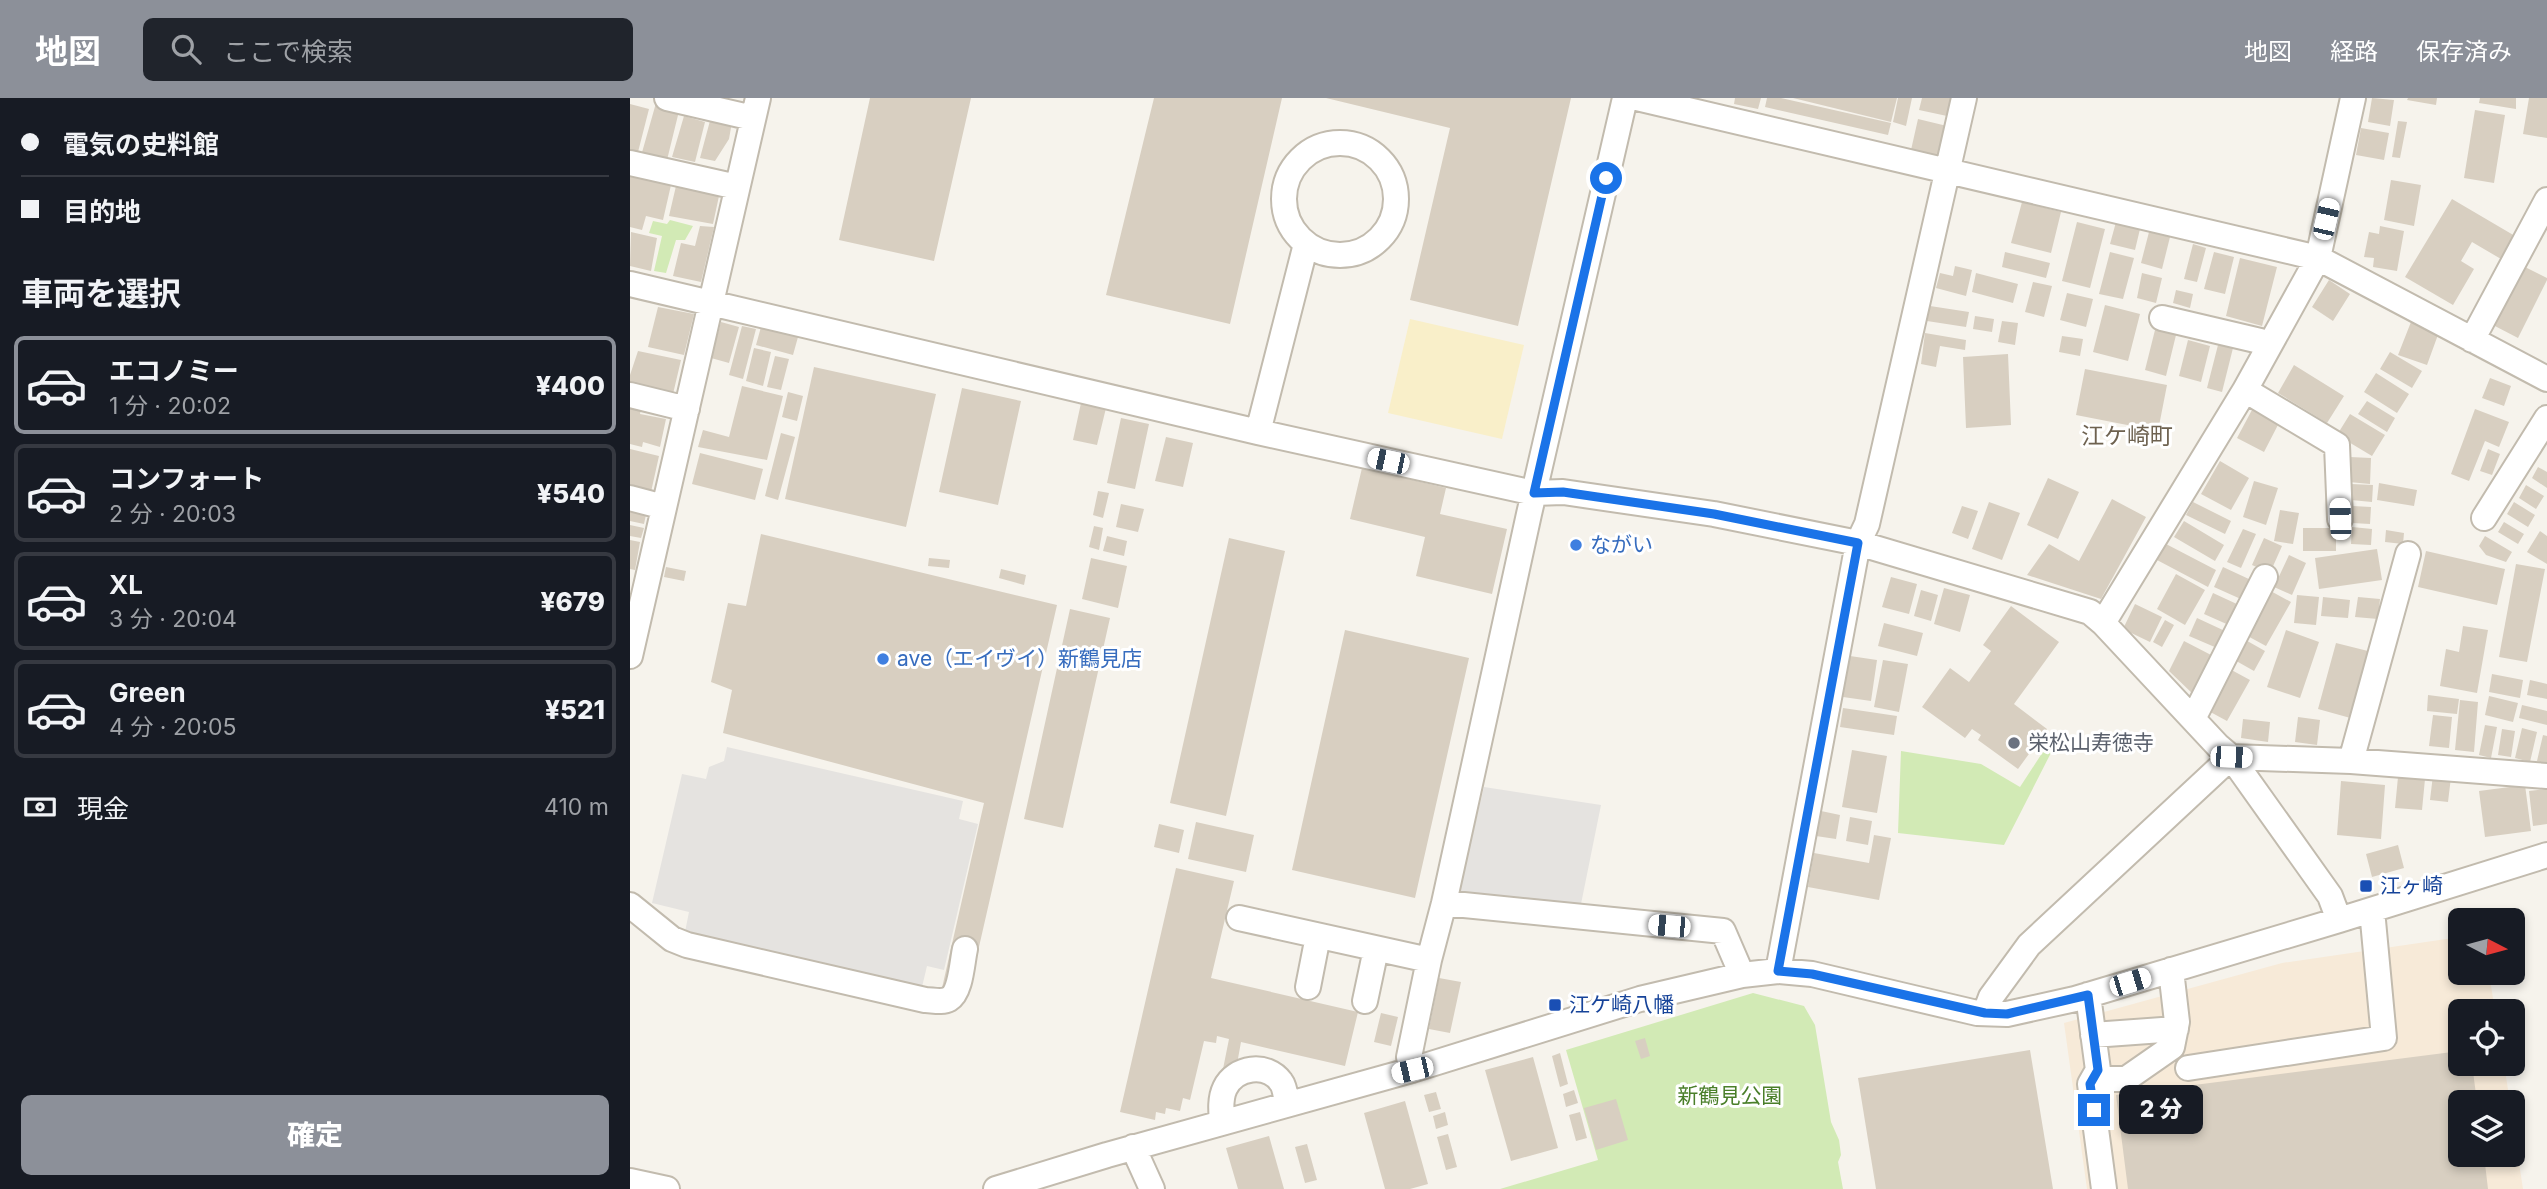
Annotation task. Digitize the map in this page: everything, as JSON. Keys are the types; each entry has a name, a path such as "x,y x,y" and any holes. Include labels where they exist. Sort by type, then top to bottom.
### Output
{"street":[{"path":"630,656 639,578 664,507 756,108 667,98"},
{"path":"1412,1070 1409,1057 1429,960 1625,98"},
{"path":"1637,98 2318,258 2547,379"},
{"path":"1778,971 1858,543 1867,524 1964,98"},
{"path":"2103,623 2245,390 2318,258 2353,98"},
{"path":"1347,143 1369,151 1384,164 1393,181 1396,201 1392,220 1381,236 1366,248 1348,254 1328,254 1306,244 1293,230 1285,211 1284,192 1290,173 1301,158 1328,144 1347,143"},
{"path":"630,163 737,187"},
{"path":"2472,340 2547,200"},
{"path":"1258,432 1306,244"},
{"path":"630,284 1258,432 1534,493 1563,492 1714,514 1858,543 2090,612 2231,757 2330,896 2339,920"},
{"path":"2162,318 2260,341 2269,346"},
{"path":"2245,390 2337,445 2340,519"},
{"path":"630,395 687,409"},
{"path":"2484,518 2547,418"},
{"path":"630,498 664,507"},
{"path":"2351,761 2408,554"},
{"path":"2192,718 2265,577"},
{"path":"1985,1013 1991,997 2029,945 2231,757 2351,761 2547,776"},
{"path":"996,1189 1133,1147 1412,1070 1640,999 1742,975 1778,971 1812,974 1985,1013 2007,1014 2088,995 2547,855"},
{"path":"1444,903 1723,931 1742,975"},
{"path":"630,905 672,939 687,945 735,950 909,990 941,1001 950,999 956,992 965,949"},
{"path":"2188,1068 2384,1038 2372,910"},
{"path":"1239,918 1429,960"},
{"path":"1308,987 1318,936"},
{"path":"1365,1000 1376,949"},
{"path":"2093,1079 2126,1079 2172,1048 2177,1022 2171,970"},
{"path":"2088,995 2098,1070 2090,1084 2104,1189"},
{"path":"2093,1035 2176,1029"},
{"path":"1222,1122 1221,1108 1225,1087 1238,1073 1255,1068 1270,1073 1282,1083 1287,1104"},
{"path":"1133,1147 1152,1189"},
{"path":"630,1181 667,1189"}],"shaded area":[{"path":"727,747 963,801 959,819 978,824 944,970 927,966 922,987 685,932 689,912 652,903 682,774 706,779 709,767 724,761"},
{"path":"1484,787 1601,805 1580,909 1457,899"},
{"path":"2448,939 2448,985 2491,985 2493,999 2448,999 2448,1076 2506,1076 2508,1090 2448,1090 2448,1167 2520,1167 2523,1189 2087,1189 2064,1023 2282,963"}],"green space":[{"path":"670,220 693,226 685,240 676,240 666,273 654,271 662,236 649,233 653,221 667,224"},
{"path":"2052,738 2057,741 2004,845 1898,833 1901,751 1981,764 2020,787"},
{"name":"新鶴見公園","path":"1753,993 1804,1006 1815,1025 1831,1122 1839,1140 1841,1155 1838,1162 1843,1189 1500,1189 1598,1160 1566,1050"}],"sand":[{"path":"1410,319 1524,345 1502,439 1388,413"}],"building":[{"path":"870,98 971,98 934,261 839,240"},
{"path":"1154,98 1282,98 1230,324 1106,295"},
{"path":"1326,98 1571,98 1518,326 1410,300 1450,128"},
{"path":"1735,98 1761,98 1758,109 1734,104"},
{"path":"1767,98 1781,98 1891,123 1888,135 1765,107"},
{"path":"1793,98 1897,98 1891,122"},
{"path":"1898,98 1912,98 1906,126 1893,122"},
{"path":"1922,98 1951,98 1947,116 1919,110"},
{"path":"2372,98 2394,100 2390,126 2368,122"},
{"path":"2437,98 2436,105 2407,100"},
{"path":"2480,98 2516,98 2516,109 2479,103"},
{"path":"2529,98 2547,98 2547,138 2523,134"},
{"path":"656,103 680,107 667,160 641,156"},
{"path":"630,104 649,109 638,152 630,150"},
{"path":"2475,110 2505,115 2494,183 2464,178"},
{"path":"684,116 705,122 695,162 672,157"},
{"path":"711,117 732,122 729,139 715,161 700,158"},
{"path":"1918,119 1947,126 1940,156 1911,150"},
{"path":"2398,121 2407,122 2400,158 2392,157"},
{"path":"2361,128 2389,133 2384,160 2356,155"},
{"path":"630,176 671,185 663,220 646,216 642,230 630,227"},
{"path":"2391,180 2421,185 2414,226 2384,220"},
{"path":"676,186 719,196 713,224 669,216"},
{"path":"2452,199 2515,236 2501,259 2472,242 2461,261 2474,269 2453,305 2405,277"},
{"path":"2022,202 2061,212 2051,253 2011,243"},
{"path":"2077,222 2105,229 2090,288 2062,281"},
{"path":"2116,222 2140,229 2135,250 2110,244"},
{"path":"700,226 714,227 701,282 673,276 681,243 695,246"},
{"path":"2380,226 2404,231 2397,271 2373,267 2374,258 2364,257 2369,232 2379,234"},
{"path":"631,232 657,238 651,271 630,266"},
{"path":"2149,232 2170,237 2162,269 2141,263"},
{"path":"2193,244 2206,248 2197,282 2184,279"},
{"path":"2005,252 2050,263 2046,278 2002,267"},
{"path":"2110,252 2134,258 2123,299 2099,294"},
{"path":"2214,252 2234,257 2225,294 2204,289"},
{"path":"2240,258 2277,267 2262,326 2226,316"},
{"path":"1955,266 1972,270 1966,296 1936,288 1940,273 1953,276"},
{"path":"2523,266 2547,280 2518,338 2493,325"},
{"path":"1976,273 2018,284 2013,303 1972,292"},
{"path":"2142,273 2162,278 2156,303 2137,298"},
{"path":"2329,280 2350,294 2333,321 2312,307"},
{"path":"2033,282 2052,286 2044,317 2025,312"},
{"path":"2176,290 2193,294 2190,308 2173,303"},
{"path":"2067,293 2093,299 2086,327 2060,320"},
{"path":"2105,305 2140,314 2128,361 2093,352"},
{"path":"1930,306 1969,312 1966,327 1927,321"},
{"path":"658,307 694,314 684,355 648,347"},
{"path":"1975,316 1994,319 1992,332 1973,329"},
{"path":"2002,321 2018,323 2015,345 1998,342"},
{"path":"721,322 739,327 729,363 711,358"},
{"path":"2411,322 2439,332 2427,365 2398,355"},
{"path":"742,326 756,329 743,379 729,375"},
{"path":"761,327 798,337 793,355 756,345"},
{"path":"2155,330 2176,335 2166,376 2145,370"},
{"path":"1925,333 1966,340 1965,350 1940,346 1936,367 1921,364"},
{"path":"2062,336 2083,339 2080,356 2059,352"},
{"path":"2188,340 2210,346 2201,382 2179,376"},
{"path":"2218,345 2233,348 2222,392 2207,388"},
{"path":"754,348 771,352 763,386 746,381"},
{"path":"638,351 681,360 673,394 630,385 630,375"},
{"path":"2390,352 2422,371 2412,388 2380,369"},
{"path":"2008,354 2011,425 1966,428 1963,357"},
{"path":"775,356 789,359 781,390 767,387"},
{"path":"2294,365 2344,396 2327,423 2278,393"},
{"path":"814,367 936,394 906,527 785,499"},
{"path":"2085,369 2167,385 2158,431 2076,415"},
{"path":"2376,373 2409,394 2397,413 2364,392"},
{"path":"2490,378 2511,386 2504,406 2482,398"},
{"path":"742,386 783,396 767,460 698,447 703,430 729,437"},
{"path":"962,388 1021,401 998,505 939,492"},
{"path":"788,392 803,396 797,421 782,417"},
{"path":"2367,401 2395,418 2387,432 2358,414"},
{"path":"1081,403 1106,408 1097,445 1073,440"},
{"path":"630,406 641,409 640,414 666,419 660,447 643,442 642,447 630,444"},
{"path":"2253,408 2280,421 2264,452 2237,438"},
{"path":"2475,409 2509,422 2499,447 2485,441 2469,481 2451,474"},
{"path":"2350,414 2385,435 2372,456 2337,435"},
{"path":"1121,418 1149,424 1135,489 1107,483"},
{"path":"781,433 795,437 778,500 765,496"},
{"path":"1166,437 1193,443 1183,487 1155,481"},
{"path":"630,449 659,456 651,492 630,487"},
{"path":"2488,449 2500,454 2492,475 2480,471"},
{"path":"700,453 763,469 755,500 692,484"},
{"path":"2350,457 2371,458 2370,484 2349,482"},
{"path":"2220,461 2249,478 2231,510 2201,494"},
{"path":"2538,467 2547,472 2547,488 2532,478"},
{"path":"1362,468 1446,488 1440,514 1507,529 1492,594 1416,576 1425,537 1350,519"},
{"path":"2048,478 2079,492 2058,539 2027,525"},
{"path":"2254,481 2278,488 2266,525 2243,517"},
{"path":"2379,483 2417,490 2414,506 2377,500"},
{"path":"2351,484 2373,485 2372,502 2351,500"},
{"path":"2526,485 2544,496 2536,509 2519,498"},
{"path":"1098,491 1109,493 1103,518 1093,515"},
{"path":"2112,499 2146,517 2101,599 2027,575 2049,544 2079,561"},
{"path":"1989,502 2020,513 2002,560 1972,549"},
{"path":"2193,502 2231,521 2225,534 2186,515"},
{"path":"2514,502 2535,515 2528,527 2507,514"},
{"path":"1121,504 1144,509 1138,532 1116,527"},
{"path":"630,506 647,510 644,524 630,521"},
{"path":"1962,506 1978,511 1968,539 1952,533"},
{"path":"2353,506 2371,507 2370,524 2352,523"},
{"path":"2280,510 2299,513 2293,544 2274,541"},
{"path":"2184,521 2224,545 2215,561 2174,537"},
{"path":"2504,522 2524,534 2518,544 2498,532"},
{"path":"630,525 644,528 641,538 630,536"},
{"path":"1094,526 1103,528 1099,550 1089,547"},
{"path":"2352,527 2372,529 2371,545 2351,544"},
{"path":"2303,528 2336,528 2336,551 2303,551"},
{"path":"2243,529 2256,534 2241,568 2227,562"},
{"path":"2386,530 2404,533 2403,544 2385,542"},
{"path":"2540,531 2547,536 2547,564 2527,552"},
{"path":"761,534 1057,605 968,995 942,988 984,803 723,733 732,690 711,682 728,603 746,606"},
{"path":"1107,536 1127,541 1124,556 1103,551"},
{"path":"2485,536 2512,552 2506,562 2486,555 2479,546"},
{"path":"1229,538 1285,551 1226,816 1170,803"},
{"path":"2264,538 2282,546 2270,573 2252,565"},
{"path":"630,540 640,542 635,570 630,569"},
{"path":"2166,544 2216,570 2208,587 2157,560"},
{"path":"2377,549 2382,580 2319,589 2315,558"},
{"path":"2426,551 2505,569 2497,605 2418,587"},
{"path":"2289,555 2306,563 2292,595 2274,587"},
{"path":"929,558 950,560 949,568 928,566"},
{"path":"1091,558 1127,566 1118,608 1082,599"},
{"path":"2516,564 2545,569 2527,662 2499,657"},
{"path":"666,567 686,571 684,581 664,577"},
{"path":"2223,567 2251,580 2243,600 2214,587"},
{"path":"1001,569 1026,575 1024,585 999,578"},
{"path":"2176,574 2205,590 2185,625 2157,609"},
{"path":"1891,577 1917,584 1909,614 1882,607"},
{"path":"1944,588 1970,595 1960,632 1934,624"},
{"path":"2267,589 2291,602 2266,646 2242,633"},
{"path":"1921,590 1938,595 1931,621 1914,616"},
{"path":"2213,593 2239,605 2231,626 2204,614"},
{"path":"2297,595 2319,597 2316,625 2294,623"},
{"path":"2323,597 2350,600 2348,618 2321,616"},
{"path":"2358,597 2380,599 2378,619 2355,617"},
{"path":"2135,604 2162,617 2150,642 2123,629"},
{"path":"2011,606 2059,642 2014,704 2047,729 2018,769 1978,740 1981,735 1972,729 1965,738 1922,707 1950,668 1969,682 1991,651 1983,645"},
{"path":"1070,609 1110,618 1063,828 1024,819"},
{"path":"2197,618 2225,631 2217,648 2189,636"},
{"path":"2165,620 2174,625 2162,647 2153,642"},
{"path":"1884,623 1923,633 1917,656 1878,646"},
{"path":"2463,626 2488,630 2477,693 2440,686 2446,649 2459,652"},
{"path":"1345,630 1469,658 1415,898 1292,870"},
{"path":"2286,630 2319,642 2300,698 2267,687"},
{"path":"2242,638 2265,651 2254,671 2231,658"},
{"path":"2184,641 2213,656 2195,696 2169,671"},
{"path":"2336,643 2372,652 2354,719 2318,709"},
{"path":"1850,656 1877,660 1871,701 1843,697"},
{"path":"1883,660 1908,664 1899,712 1874,707"},
{"path":"2226,667 2250,680 2227,721 2203,708"},
{"path":"2492,674 2523,680 2520,698 2489,692"},
{"path":"2530,680 2547,684 2547,699 2527,695"},
{"path":"2428,695 2459,699 2457,714 2427,711"},
{"path":"2489,696 2518,703 2513,722 2485,715"},
{"path":"2460,700 2478,702 2474,752 2455,750"},
{"path":"2522,705 2547,711 2547,725 2519,718"},
{"path":"1843,708 1897,716 1894,735 1840,727"},
{"path":"2433,715 2452,717 2449,748 2429,746"},
{"path":"2298,717 2320,720 2317,745 2295,742"},
{"path":"2243,719 2270,722 2268,742 2241,738"},
{"path":"2485,725 2497,727 2491,758 2479,755"},
{"path":"2522,728 2537,732 2530,762 2515,758"},
{"path":"2502,729 2515,731 2511,757 2498,755"},
{"path":"2543,735 2547,736 2547,764 2537,761"},
{"path":"1852,750 1887,756 1877,813 1842,807"},
{"path":"2433,775 2451,777 2448,802 2430,800"},
{"path":"2398,777 2425,779 2422,810 2395,808"},
{"path":"2341,781 2385,785 2381,839 2337,835"},
{"path":"2525,785 2531,831 2485,837 2479,791"},
{"path":"2547,789 2547,824 2533,826 2529,791"},
{"path":"1821,811 1840,815 1836,839 1816,836"},
{"path":"1850,817 1872,821 1868,845 1846,841"},
{"path":"1196,822 1254,835 1246,872 1188,859"},
{"path":"1159,824 1184,830 1179,853 1154,847"},
{"path":"1874,835 1891,838 1879,900 1808,887 1814,853 1869,863"},
{"path":"2398,845 2404,868 2372,877 2366,854"},
{"path":"1176,868 1234,881 1211,978 1358,1012 1345,1066 1241,1042 1233,1086 1220,1084 1229,1039 1217,1036 1216,1043 1204,1041 1190,1100 1183,1098 1180,1111 1166,1108 1165,1114 1156,1112 1155,1120 1120,1112"},
{"path":"1439,978 1461,982 1450,1033 1429,1029"},
{"path":"1381,1013 1398,1017 1391,1046 1374,1042"},
{"path":"1645,1038 1650,1056 1641,1059 1635,1041"},
{"path":"2030,1050 2053,1189 1876,1189 1858,1078"},
{"path":"1560,1053 1568,1084 1560,1087 1552,1056"},
{"path":"2448,1053 2448,1076 2474,1076 2475,1090 2448,1090 2448,1167 2485,1167 2488,1189 2128,1189 2116,1095"},
{"path":"1533,1057 1558,1148 1511,1161 1485,1070"},
{"path":"1574,1090 1578,1103 1566,1107 1563,1094"},
{"path":"1436,1092 1441,1109 1429,1112 1424,1095"},
{"path":"1616,1099 1628,1140 1596,1150 1584,1108"},
{"path":"1405,1101 1428,1184 1410,1189 1385,1189 1364,1113"},
{"path":"1445,1112 1448,1125 1436,1129 1433,1116"},
{"path":"1580,1112 1587,1138 1576,1141 1569,1115"},
{"path":"1448,1134 1457,1167 1446,1170 1437,1137"},
{"path":"1269,1136 1284,1189 1238,1189 1226,1148"},
{"path":"1307,1144 1317,1180 1305,1183 1295,1147"}],"place":[{"name":"ながい","path":"1576,545"},
{"name":"ave（エイヴイ）新鶴見店","path":"883,659"},
{"name":"栄松山寿徳寺","path":"2014,743"},
{"name":"江ヶ崎","path":"2366,886"},
{"name":"江ケ崎八幡","path":"1555,1005"}],"district":[{"name":"江ケ崎町","path":"2127,436"}],"route":[{"path":"1606,178 1534,493 1563,492 1714,514 1858,543 1778,971 1812,974 1977,1013 2007,1014 2088,995 2098,1070 2090,1084 2094,1110"}]}
